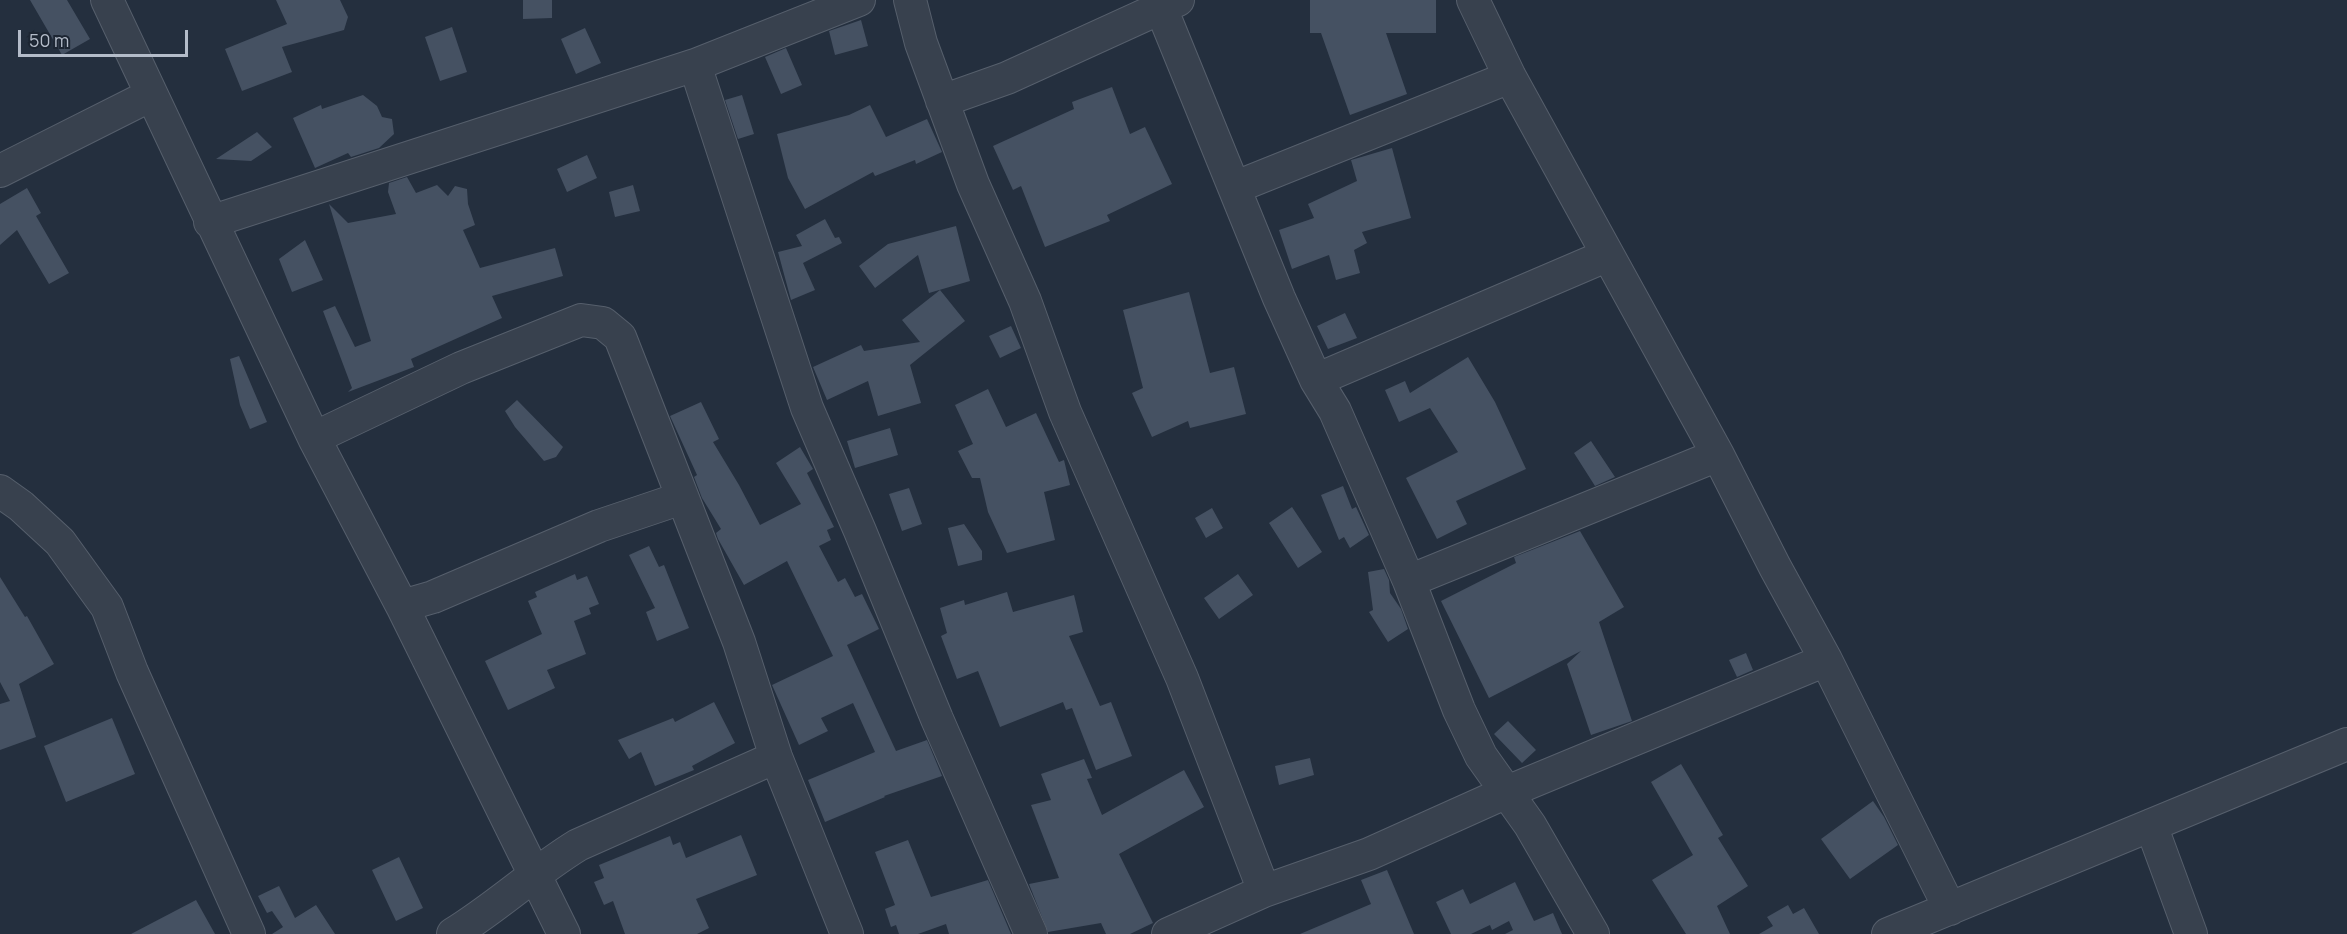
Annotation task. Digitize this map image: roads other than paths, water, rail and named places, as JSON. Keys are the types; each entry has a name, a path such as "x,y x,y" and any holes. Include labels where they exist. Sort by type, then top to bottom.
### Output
{"street":[{"path":"107,0 314,438 402,606 564,934"},
{"path":"210,222 695,65 859,0"},
{"path":"910,0 921,43 973,184 1025,301 1065,412 1182,678 1264,891"},
{"path":"1473,0 1510,77 1718,455 1826,660 1950,909"},
{"path":"942,101 1007,78 1169,4 1236,187 1280,298 1316,380 1335,411 1409,581 1459,710 1480,756 1530,825 1593,934"},
{"path":"695,65 807,408 861,531 937,719 1031,934"},
{"path":"1236,187 1510,77"},
{"path":"0,171 151,95"},
{"path":"1316,380 1608,255"},
{"path":"314,438 461,368 581,320 603,323 620,337 739,642 776,757 847,934"},
{"path":"1409,581 1718,455"},
{"path":"0,491 21,506 60,542 107,607 132,672 249,934"},
{"path":"402,606 434,597 599,526 682,498"},
{"path":"1168,934 1264,891 1369,854 1507,792 1826,660"},
{"path":"1899,932 2347,744"},
{"path":"453,934 484,915 556,859 578,845 776,757"},
{"path":"2151,825 2191,934"}]}
